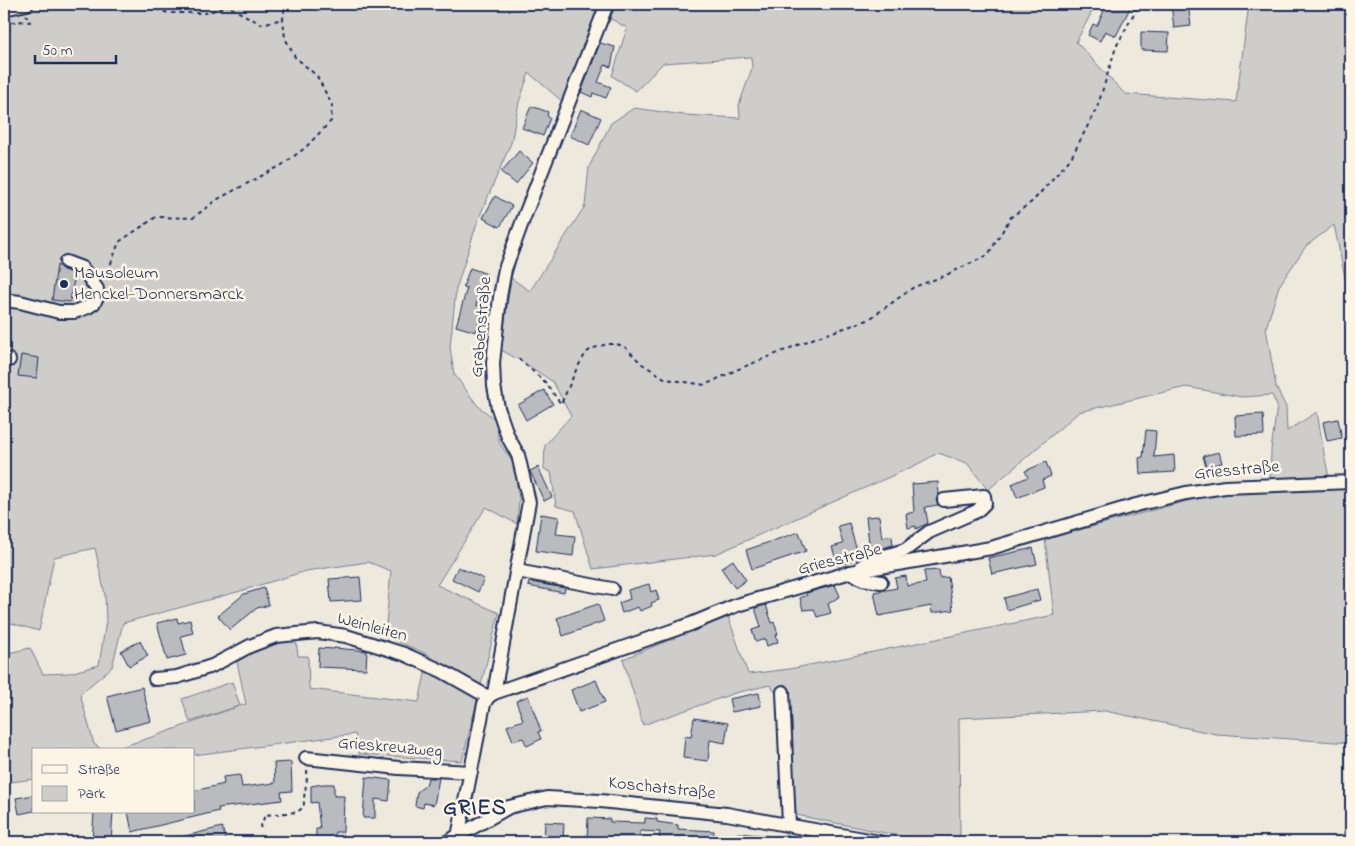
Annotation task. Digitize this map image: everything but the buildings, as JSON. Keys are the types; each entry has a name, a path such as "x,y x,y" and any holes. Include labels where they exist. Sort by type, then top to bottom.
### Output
{"street":[{"path":"4,9 23,4"},
{"name":"Grabenstraße","path":"491,695 530,502 518,455 508,436 498,408 494,386 492,363 500,297 505,269 607,4"},
{"path":"4,300 59,312 74,312 88,307 94,303 97,297 97,289 82,268 66,262"},
{"name":"Griesstraße","path":"491,695 691,624 737,605 851,572 991,548 1136,505 1186,494 1225,487 1351,482"},
{"path":"881,582 863,579 851,572 872,560 905,550 929,532 977,511 986,503 984,496 944,500"},
{"path":"517,571 612,589"},
{"name":"Weinleiten","path":"154,679 177,677 212,666 250,646 276,636 318,632 346,636 404,654 491,695"},
{"path":"782,692 790,824"},
{"path":"458,839 484,704 491,695"},
{"name":"Grieskreuzweg","path":"306,758 399,768 471,772"},
{"name":"Koschatstraße","path":"447,842 458,839 509,807 547,798 600,800 727,814 790,824 880,842"},
{"path":"1350,842 1351,836"}],"path":[{"path":"4,25 16,21 30,22 23,4"},
{"path":"47,4 54,8 81,4"},
{"path":"94,4 118,6 141,4 168,13 206,12 228,6"},
{"path":"224,4 261,24 283,19"},
{"path":"97,297 119,242 156,217 193,218 216,200 282,165 305,148 331,122 332,105 317,76 295,57 285,38 283,19 285,4"},
{"path":"519,359 545,382 561,404 577,368 586,354 591,349 607,344 624,346 642,364 666,379 705,385 799,344 868,320 914,287 944,276 988,255 1011,217 1033,201 1071,158 1097,108 1116,47 1139,4"},
{"path":"260,828 265,815 297,812 304,807 303,795 307,778 306,758"}],"green space":[{"path":"4,4 1096,4 1076,42 1125,94 1236,102 1249,4 1351,4 1351,306 1334,225 1306,246 1279,286 1266,328 1276,387 1286,407 1287,431 1317,412 1331,486 1351,488 1351,743 1216,734 1105,711 959,718 960,842 930,842 796,815 786,691 775,692 770,685 735,693 643,725 623,659 728,616 748,674 790,669 1054,615 1045,539 1221,492 1270,487 1271,450 1277,406 1272,395 1242,397 1186,387 1079,412 988,490 967,463 938,453 914,466 716,554 593,569 575,511 556,506 551,472 544,469 545,445 571,416 553,382 501,350 511,278 530,291 585,206 589,167 611,123 634,108 684,115 740,118 739,105 752,68 751,57 663,63 636,91 612,76 627,28 613,20 601,18 563,102 529,73 519,102 511,143 478,220 456,289 450,347 454,374 478,406 496,420 499,442 514,464 519,499 517,524 486,507 437,585 499,613 462,761 359,754 355,734 195,755 195,748 118,748 239,706 190,722 182,699 232,682 240,706 246,704 237,662 262,647 296,640 298,656 308,656 309,689 419,702 429,655 385,636 391,571 368,562 306,571 123,623 112,667 80,694 94,744 100,748 32,748 32,779 11,782 4,787 4,654 30,648 43,674 70,673 99,665 106,621 105,595 95,548 54,557 39,631 4,621"}],"waterway":[{"path":"608,22 615,4"},
{"path":"509,282 514,264"},
{"path":"501,395 510,425"}],"place":[{"name":"Mausoleum Henckel-Donnersmarck","path":"64,284"}],"district":[{"name":"GRIES","path":"475,809"}]}
